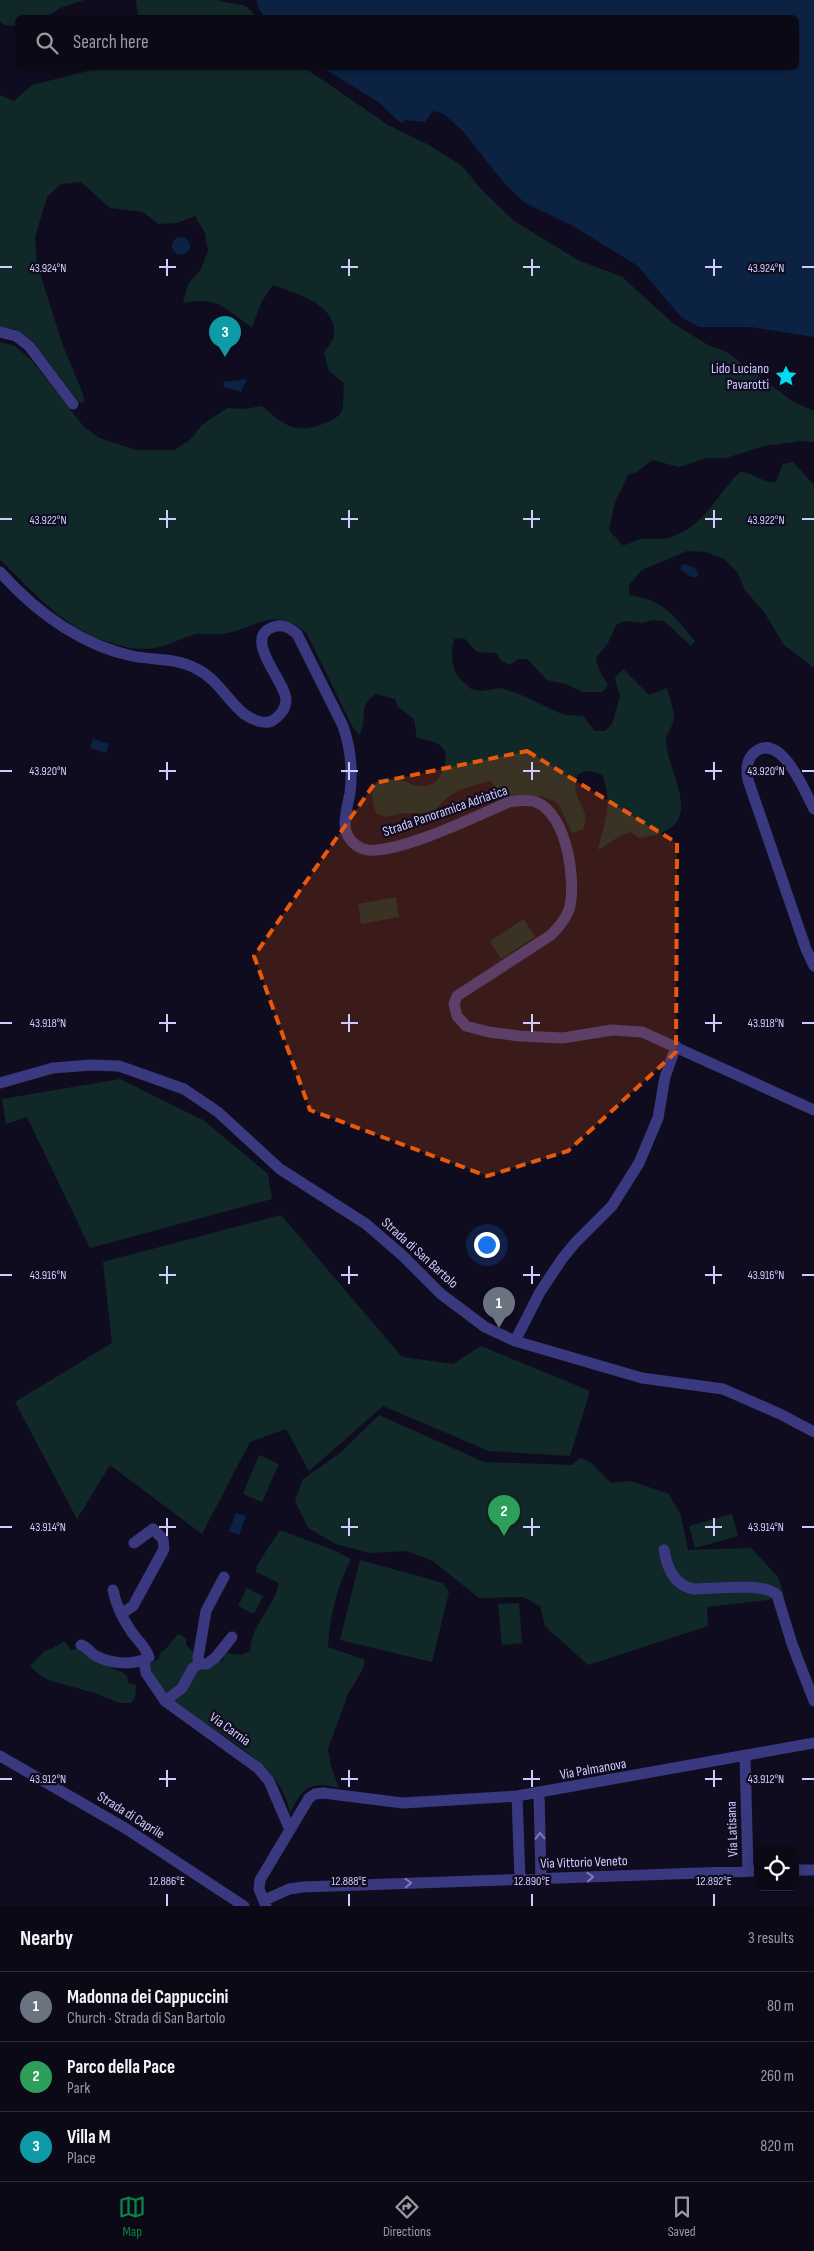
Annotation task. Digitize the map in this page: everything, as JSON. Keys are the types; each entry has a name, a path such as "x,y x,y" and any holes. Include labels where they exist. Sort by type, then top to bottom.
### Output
{"street":[{"path":"0,332 16,336 29,346 73,404"},
{"name":"Strada Panoramica Adriatica","path":"0,572 26,599 73,635 121,654 173,661 194,667 216,681 238,708 256,721 270,722 280,716 286,700 282,686 266,659 262,647 263,637 268,630 278,626 289,627 297,634 343,726 348,742 352,765 345,824 348,836 356,846 367,850 408,843 509,802 522,800 537,802 551,815 560,828 572,870 572,892 569,910 562,925 551,935 457,996 454,1004 457,1016 466,1026 519,1036 564,1038 612,1030 642,1032 814,1110"},
{"path":"814,809 787,760 780,752 768,748 757,750 750,757 746,770 748,780 806,949 814,966"},
{"path":"515,1341 540,1292 569,1249 612,1206 640,1163 658,1118 665,1076 676,1046"},
{"name":"Strada di San Bartolo","path":"0,1083 53,1068 91,1065 119,1066 184,1089 218,1112 280,1169 366,1224 402,1255 441,1294 485,1327 515,1341 642,1378 722,1389 780,1414 814,1432"},
{"path":"113,1590 121,1614 133,1606 164,1549 163,1539 153,1529 134,1542"},
{"path":"664,1550 666,1562 676,1580 686,1588 694,1590 760,1588 772,1590 777,1595 797,1659 814,1700"},
{"path":"199,1664 198,1658 206,1611 224,1577"},
{"name":"Via Carnia","path":"121,1614 132,1633 148,1652 150,1657 144,1660 146,1673 165,1701 258,1768 269,1781 290,1830"},
{"path":"165,1701 182,1688 194,1668 199,1664 207,1664 216,1657 232,1637"},
{"path":"81,1644 86,1646 96,1656 112,1661 132,1663 144,1660"},
{"name":"Via Palmanova","path":"290,1830 309,1798 315,1794 323,1793 403,1803 539,1794 814,1743"},
{"name":"Strada di Caprile","path":"0,1756 126,1828 244,1906"},
{"name":"Via Latisana","path":"745,1756 753,1871"},
{"path":"539,1794 541,1878"},
{"path":"517,1796 520,1879"},
{"path":"266,1903 260,1889 260,1880 290,1830"},
{"path":"799,1870 814,1870"},
{"name":"Via Vittorio Veneto","path":"266,1903 289,1889 304,1887 753,1871"}],"highlighted area":[{"path":"527,751 677,843 676,1052 568,1151 487,1176 310,1110 254,956 375,783"}],"green space":[{"path":"0,0 84,0 60,8 49,15 15,15 15,26 5,25 0,21"},
{"path":"136,0 218,0 244,6 254,15 138,15"},
{"path":"92,70 308,70 388,125 429,145 462,166 481,189 514,221 578,260 622,277 674,324 708,345 725,351 792,401 814,411 814,442 802,441 764,446 726,458 707,458 679,467 652,460 637,472 628,475 615,502 609,530 622,545 640,539 671,537 692,526 701,518 740,472 745,472 766,481 776,482 783,464 793,462 814,485 814,668 784,645 764,612 745,590 737,572 724,559 706,552 687,551 642,570 629,585 629,595 660,605 674,617 695,641 691,646 664,621 652,620 643,623 625,621 616,625 608,643 596,658 598,668 608,685 602,692 583,692 566,684 547,680 527,659 518,659 510,665 501,661 497,653 477,652 464,638 454,639 452,657 455,671 458,677 471,689 481,691 500,688 519,694 564,715 583,716 595,731 605,731 612,724 620,697 615,678 623,669 649,695 667,688 674,718 666,737 666,743 681,802 680,815 674,825 661,833 639,838 631,832 626,833 598,850 606,814 606,787 603,776 590,771 577,775 576,792 585,815 585,821 583,829 572,833 558,803 542,796 504,796 490,781 452,794 433,813 404,813 386,817 377,814 372,796 378,779 402,780 415,786 432,784 443,771 446,761 445,752 438,744 417,738 414,719 398,707 395,699 376,694 366,704 362,729 359,735 352,726 307,634 296,625 285,620 266,620 223,634 196,634 154,648 142,649 123,646 95,638 65,620 37,596 0,559 0,342 15,346 32,361 84,427 99,438 136,450 174,450 190,440 202,425 227,408 245,409 262,406 285,424 292,427 308,428 334,419 341,412 343,404 344,383 329,371 324,353 334,336 333,325 329,316 322,308 303,296 273,285 262,301 252,327 214,303 196,301 183,303 188,284 201,269 208,251 205,233 195,216 177,223 158,224 143,212 110,208 81,182 61,184 47,197 35,237 37,264 63,346 83,394 84,402 81,404 31,340 14,329 0,328 0,95 14,101 32,85"},
{"path":"396,897 399,917 361,924 358,904"},
{"path":"524,919 535,937 501,959 490,941"},
{"path":"120,1079 203,1120 268,1174 272,1199 90,1248 27,1117 6,1124 2,1099"},
{"path":"281,1215 402,1357 453,1364 481,1346 590,1391 570,1456 489,1451 383,1406 309,1471 286,1429 250,1442 202,1534 110,1465 77,1519 15,1402 112,1343 103,1262"},
{"path":"379,1415 484,1462 572,1465 580,1458 590,1462 611,1483 631,1481 669,1494 681,1516 688,1550 751,1548 778,1577 784,1595 768,1600 707,1607 708,1626 588,1665 545,1626 540,1606 523,1597 479,1598 433,1561 407,1551 370,1553 336,1544 308,1528 295,1501 303,1479 340,1453"},
{"path":"259,1455 279,1464 262,1502 243,1494"},
{"path":"732,1514 738,1536 695,1548 689,1526"},
{"path":"280,1530 333,1550 351,1559 335,1602 328,1647 365,1660 362,1671 348,1694 328,1749 331,1766 339,1788 321,1785 308,1788 298,1798 290,1814 286,1797 266,1768 237,1744 168,1700 158,1686 150,1663 158,1660 161,1652 179,1634 186,1638 186,1645 194,1652 203,1658 213,1661 223,1661 225,1653 242,1655 250,1651 254,1633 276,1593 279,1583 256,1572 257,1565"},
{"path":"360,1560 443,1583 449,1592 432,1662 340,1640"},
{"path":"247,1588 263,1596 254,1614 238,1606"},
{"path":"519,1603 522,1643 502,1645 498,1604"},
{"path":"64,1641 71,1650 82,1648 127,1676 128,1683 136,1685 135,1698 131,1703 120,1703 95,1693 48,1680 30,1666 45,1651"}],"water":[{"path":"256,0 814,0 814,337 751,327 699,327 681,317 638,266 573,226 525,203 505,184 462,130 442,113 433,111 425,122 406,120 401,123 378,102 326,70 799,70 799,15 263,15"},
{"path":"181,237 189,242 190,246 185,254 181,255 173,250 172,246 177,238"},
{"path":"247,379 241,392 224,387 223,382"},
{"path":"684,564 695,568 699,574 697,577 691,577 681,570 681,565"},
{"path":"93,739 109,744 106,753 90,748"},
{"path":"236,1513 246,1516 239,1535 229,1531"}],"place":[{"name":"Villa M","path":"225,357"},
{"name":"Lido Luciano Pavarotti","path":"786,376"},
{"name":"Madonna dei Cappuccini","path":"499,1328"},
{"name":"Parco della Pace","path":"504,1536"}]}
